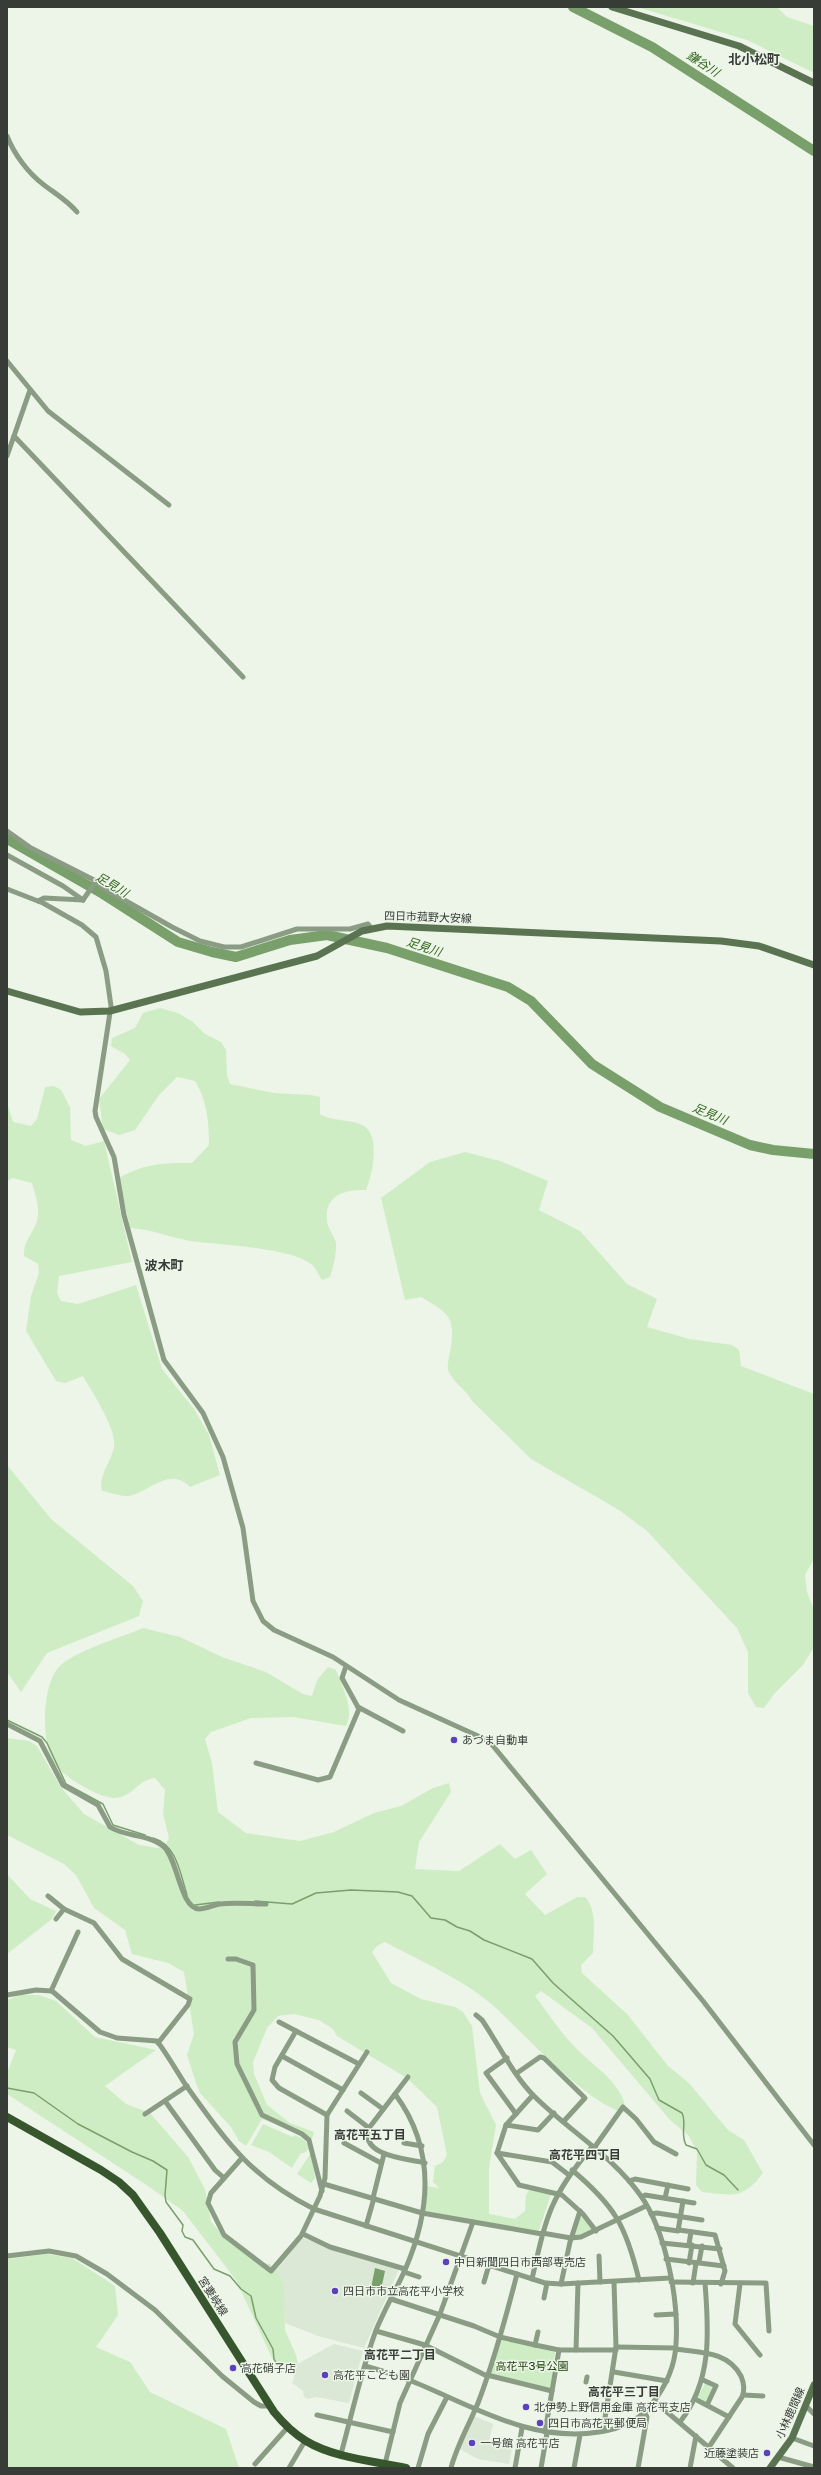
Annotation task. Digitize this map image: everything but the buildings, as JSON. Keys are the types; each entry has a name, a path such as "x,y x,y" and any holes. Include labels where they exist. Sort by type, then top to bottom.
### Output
{"main road":[{"path":"612,7 739,46 814,83"},
{"name":"四日市菰野大安線","path":"7,990 80,1012 110,1011 317,956 332,950 371,928 395,926 721,941 759,946 814,965"},
{"name":"宮妻峡線","path":"7,2116 101,2170 119,2182 133,2195 160,2233 269,2406 288,2427 305,2441 342,2454 385,2466 406,2468"},
{"name":"小林鹿間線","path":"770,2468 792,2438 814,2385"}],"street":[{"path":"7,136 19,158 42,184 70,204 77,212"},
{"path":"7,361 48,410 169,505"},
{"path":"7,456 30,390"},
{"path":"14,436 243,677"},
{"path":"7,831 31,848 96,881 103,888 200,941 224,947 241,947 297,929 350,929 368,924 371,928"},
{"path":"7,855 63,886 83,900"},
{"path":"83,900 96,881"},
{"path":"7,889 38,901 76,922 96,937 109,987 110,1011 95,1111 114,1157 130,1237 164,1360 203,1413 218,1443 243,1528 253,1601 263,1620 274,1630 333,1657 399,1700 489,1741 704,2001 814,2145"},
{"path":"38,901 50,898 83,900"},
{"path":"256,1763 318,1780 327,1779 358,1713 358,1707 342,1678 346,1666"},
{"path":"358,1707 403,1731"},
{"path":"7,1724 40,1740 63,1785 98,1805 110,1827 157,1842 165,1847 172,1856 185,1897 191,1906 200,1909 220,1904 266,1904"},
{"path":"48,1896 64,1909 94,1923 122,1959 190,1999 188,2005 158,2043"},
{"path":"56,1919 64,1909"},
{"path":"51,1991 78,1932"},
{"path":"228,1959 236,1959 253,1966 254,2010 235,2042 239,2069 262,2115 302,2134 309,2140 322,2191"},
{"path":"7,1995 36,1990 51,1991 100,2032 117,2038 144,2039 158,2043 220,2133 242,2158 282,2191 314,2209 547,2283 561,2284 639,2280 671,2280 693,2283 721,2284 766,2283 769,2331"},
{"path":"366,2366 410,2380 522,2428 580,2435 624,2425 645,2413 667,2381 676,2349 676,2314 671,2280 662,2242 651,2214 642,2197 629,2181 593,2147 533,2095 482,2020 476,2015"},
{"path":"279,2022 359,2064"},
{"path":"296,2031 273,2071 274,2083 327,2116"},
{"path":"242,2158 211,2193 208,2203 221,2231 233,2244 271,2271 302,2234 322,2191 324,2184 327,2116 367,2052"},
{"path":"282,2056 343,2090"},
{"path":"517,2072 540,2057 544,2058 585,2098 564,2122"},
{"path":"507,2058 486,2073 516,2114"},
{"path":"408,2077 369,2128 368,2134 370,2142 377,2151 384,2154 425,2163"},
{"path":"145,2114 187,2086"},
{"path":"361,2093 383,2109"},
{"path":"342,2454 376,2332 415,2242 422,2213 425,2163 422,2146 414,2124 395,2094"},
{"path":"497,2153 506,2125 533,2095"},
{"path":"165,2101 210,2164 224,2178"},
{"path":"532,2279 542,2234 557,2193 570,2172 593,2147 623,2108 636,2119 654,2142 676,2154"},
{"path":"347,2111 369,2128"},
{"path":"506,2125 538,2130 554,2113"},
{"path":"344,2143 381,2163"},
{"path":"404,2143 422,2146"},
{"path":"497,2153 552,2162 570,2172 606,2200 619,2219 630,2244 639,2280"},
{"path":"497,2153 519,2185 557,2193 580,2211 596,2231"},
{"path":"366,2226 384,2154"},
{"path":"629,2181 635,2180 688,2188"},
{"path":"324,2184 422,2213 571,2238 596,2231 646,2206"},
{"path":"665,2198 668,2185"},
{"path":"642,2197 646,2195 694,2203"},
{"path":"678,2230 683,2201"},
{"path":"561,2284 571,2238 580,2211"},
{"path":"651,2214 657,2213 702,2220"},
{"path":"385,2466 398,2408 440,2314 473,2222"},
{"path":"657,2228 715,2235 725,2271 721,2284"},
{"path":"689,2263 691,2232"},
{"path":"302,2234 330,2247 404,2270 419,2277"},
{"path":"662,2242 687,2246 690,2244 720,2249"},
{"path":"693,2283 702,2246"},
{"path":"7,2256 49,2251 76,2256 107,2274 155,2310 222,2376 254,2402 261,2406 269,2406"},
{"path":"599,2256 600,2282"},
{"path":"666,2259 689,2263 724,2266"},
{"path":"484,2282 489,2265"},
{"path":"451,2468 457,2447 475,2409 500,2337 517,2274"},
{"path":"603,2431 614,2372 616,2349 614,2282"},
{"path":"544,2298 547,2283"},
{"path":"576,2350 578,2283"},
{"path":"680,2422 695,2399 703,2380 707,2354 705,2283"},
{"path":"740,2284 736,2324 760,2355"},
{"path":"391,2299 440,2314 500,2337 559,2350 676,2349 726,2358 733,2364 743,2380 743,2395 710,2447"},
{"path":"656,2315 676,2314"},
{"path":"376,2332 425,2345 487,2375 552,2391"},
{"path":"535,2345 538,2332"},
{"path":"541,2468 559,2350"},
{"path":"614,2372 667,2381"},
{"path":"703,2380 716,2386 708,2405"},
{"path":"743,2395 763,2396"},
{"path":"418,2468 428,2434 447,2397"},
{"path":"695,2399 730,2417"},
{"path":"654,2401 733,2468"},
{"path":"806,2406 814,2414"},
{"path":"638,2468 647,2417 645,2413"},
{"path":"317,2415 392,2432"},
{"path":"255,2464 288,2427"},
{"path":"514,2468 522,2428"},
{"path":"574,2468 580,2435"},
{"path":"690,2468 696,2436"},
{"path":"792,2438 814,2446"},
{"path":"289,2468 305,2441"},
{"path":"778,2457 814,2467"}],"shaded area":[{"name":"四日市市立高花平小学校","path":"302,2238 399,2269 364,2348 318,2336 285,2323 282,2294 272,2273"},
{"path":"375,2268 385,2271 381,2290 371,2288"},
{"name":"高花平こども園","path":"334,2344 363,2351 349,2403 316,2397 308,2399 304,2397 303,2391 292,2383 294,2378 292,2367"},
{"path":"474,2416 493,2424 489,2442 512,2447 509,2464 478,2459 458,2448"}],"green space":[{"path":"637,7 777,7 787,17 814,26 814,73 747,40"},
{"path":"160,1008 178,1013 193,1022 205,1034 221,1042 226,1050 227,1075 230,1084 274,1093 311,1095 320,1097 320,1114 325,1117 355,1122 364,1126 369,1131 374,1147 374,1157 371,1176 366,1190 344,1192 338,1195 333,1199 327,1211 328,1226 336,1243 335,1256 330,1277 322,1280 314,1267 305,1260 291,1255 256,1248 190,1241 145,1230 130,1228 119,1178 138,1169 154,1165 192,1163 209,1145 205,1104 199,1088 195,1081 177,1077 159,1095 135,1130 119,1135 103,1129 99,1099 130,1060 125,1054 111,1046 112,1038 135,1028 143,1013"},
{"path":"54,1086 61,1090 70,1107 71,1140 86,1146 104,1141 132,1262 59,1276 57,1293 61,1301 78,1304 136,1285 162,1369 194,1409 209,1435 220,1475 190,1487 182,1481 168,1479 130,1496 102,1491 101,1485 103,1474 114,1447 114,1439 108,1421 83,1376 65,1383 56,1381 26,1331 31,1296 39,1273 38,1264 24,1256 24,1251 26,1243 36,1224 38,1209 32,1183 13,1178 7,1181 7,1103 13,1122 31,1126 37,1119 45,1087"},
{"path":"465,1152 500,1161 548,1181 539,1210 580,1231 627,1284 657,1299 647,1327 689,1339 732,1345 739,1350 741,1366 814,1394 814,1559 805,1575 807,1592 814,1610 814,1647 803,1665 774,1694 764,1708 756,1707 748,1693 748,1652 737,1628 647,1531 619,1510 531,1459 472,1401 448,1370 452,1340 452,1331 449,1318 439,1308 421,1297 405,1300 381,1198 430,1162"},
{"path":"7,1465 51,1519 133,1586 143,1601 139,1616 47,1653 21,1692 7,1672"},
{"path":"143,1628 180,1637 222,1657 266,1672 303,1694 312,1696 317,1680 328,1667 336,1670 347,1698 349,1712 346,1726 293,1717 251,1718 211,1732 205,1739 212,1763 218,1812 246,1833 300,1841 334,1832 374,1813 401,1806 433,1788 449,1783 451,1792 419,1842 415,1869 459,1871 500,1844 515,1859 531,1850 547,1874 525,1894 545,1915 577,1897 585,1897 592,1909 594,1931 593,1953 581,1965 582,1973 628,2015 668,2066 689,2083 728,2130 744,2140 763,2173 756,2182 743,2192 736,2194 702,2192 696,2185 697,2152 689,2136 670,2120 592,2028 541,1991 535,1996 559,2029 582,2054 614,2084 624,2102 626,2113 611,2108 594,2098 576,2084 483,1997 456,1979 385,1942 377,1946 372,1952 391,1983 421,1999 455,2007 463,2012 472,2026 480,2093 496,2125 489,2168 489,2214 515,2219 525,2211 526,2195 529,2190 551,2194 539,2230 537,2232 427,2212 425,2210 427,2186 439,2188 433,2182 435,2166 443,2162 447,2155 437,2107 407,2078 337,2036 333,2029 319,2020 294,2014 278,2016 267,2028 253,2062 254,2074 267,2105 290,2123 314,2132 312,2139 262,2119 246,2146 239,2141 231,2127 200,2093 197,2086 187,2055 194,2034 184,1972 168,1963 132,1954 125,1930 94,1908 76,1875 64,1864 7,1835 7,1738 29,1741 37,1746 60,1786 84,1814 139,1845 157,1848 165,1846 169,1838 163,1814 165,1790 155,1778 149,1779 120,1797 107,1797 91,1791 67,1776 56,1766 47,1745 45,1731 46,1702 49,1688 58,1668 74,1656"},
{"path":"7,1874 30,1899 56,1911 52,1919 7,1954"},
{"path":"20,1995 39,1995 56,2001 95,2037 156,2050 105,2086 126,2104 150,2113 188,2157 205,2189 211,2222 223,2235 261,2263 270,2264 277,2271 284,2286 285,2330 298,2363 295,2370 277,2364 272,2358 236,2280 183,2211 148,2186 7,2094 7,2073 16,2050 7,2047 7,2000"},
{"path":"263,2124 293,2137 295,2135 297,2136 310,2148 304,2153 301,2153 292,2168 269,2152 251,2145"},
{"path":"311,2153 315,2178 311,2183 297,2174"},
{"path":"582,2215 593,2228 592,2231 576,2237 574,2235 580,2216"},
{"path":"47,2254 72,2258 115,2286 118,2315 96,2347 130,2362 150,2392 226,2429 239,2468 7,2468 7,2259"},
{"name":"高花平3号公園","path":"502,2340 555,2352 550,2390 489,2374"},
{"path":"705,2383 713,2389 705,2402 698,2397"}],"waterway":[{"name":"鎌谷川","path":"573,7 652,47 814,151"},
{"name":"足見川","path":"7,839 103,894 178,942 236,957 290,940 327,935 387,948 508,987 531,1001 592,1064 660,1107 750,1145 773,1150 814,1154"},
{"path":"7,1720 42,1737 47,1743 66,1784 103,1804 113,1825 145,1835"},
{"path":"153,1838 161,1842 172,1853 179,1869 187,1895"},
{"path":"255,1901 292,1904 316,1893 351,1890 398,1892 412,1896 431,1918 445,1920 457,1927 470,1931 484,1940 532,1959 553,1983 613,2036 650,2079 659,2100 682,2113 684,2121 684,2141 686,2145 697,2149 706,2165 724,2175 738,2190"},
{"path":"195,1905 219,1902"},
{"path":"7,2088 34,2093 78,2124 132,2152 153,2161 167,2170 165,2195 166,2202 183,2225 182,2231 185,2237 193,2240 214,2269 230,2276 241,2289 251,2296 256,2318 273,2349 274,2359 281,2372"}],"place":[{"name":"あづま自動車","path":"454,1740"},
{"name":"中日新聞四日市西部専売店","path":"446,2262"},
{"name":"四日市市立高花平小学校","path":"335,2291"},
{"name":"高花硝子店","path":"233,2368"},
{"name":"高花平こども園","path":"325,2375"},
{"name":"北伊勢上野信用金庫 高花平支店","path":"526,2407"},
{"name":"四日市高花平郵便局","path":"540,2423"},
{"name":"一号館 高花平店","path":"472,2443"},
{"name":"近藤塗装店","path":"767,2453"}],"district":[{"name":"北小松町","path":"754,59"},
{"name":"波木町","path":"164,1265"},
{"name":"高花平五丁目","path":"370,2135"},
{"name":"高花平四丁目","path":"585,2155"},
{"name":"高花平二丁目","path":"400,2355"},
{"name":"高花平三丁目","path":"624,2392"}]}
